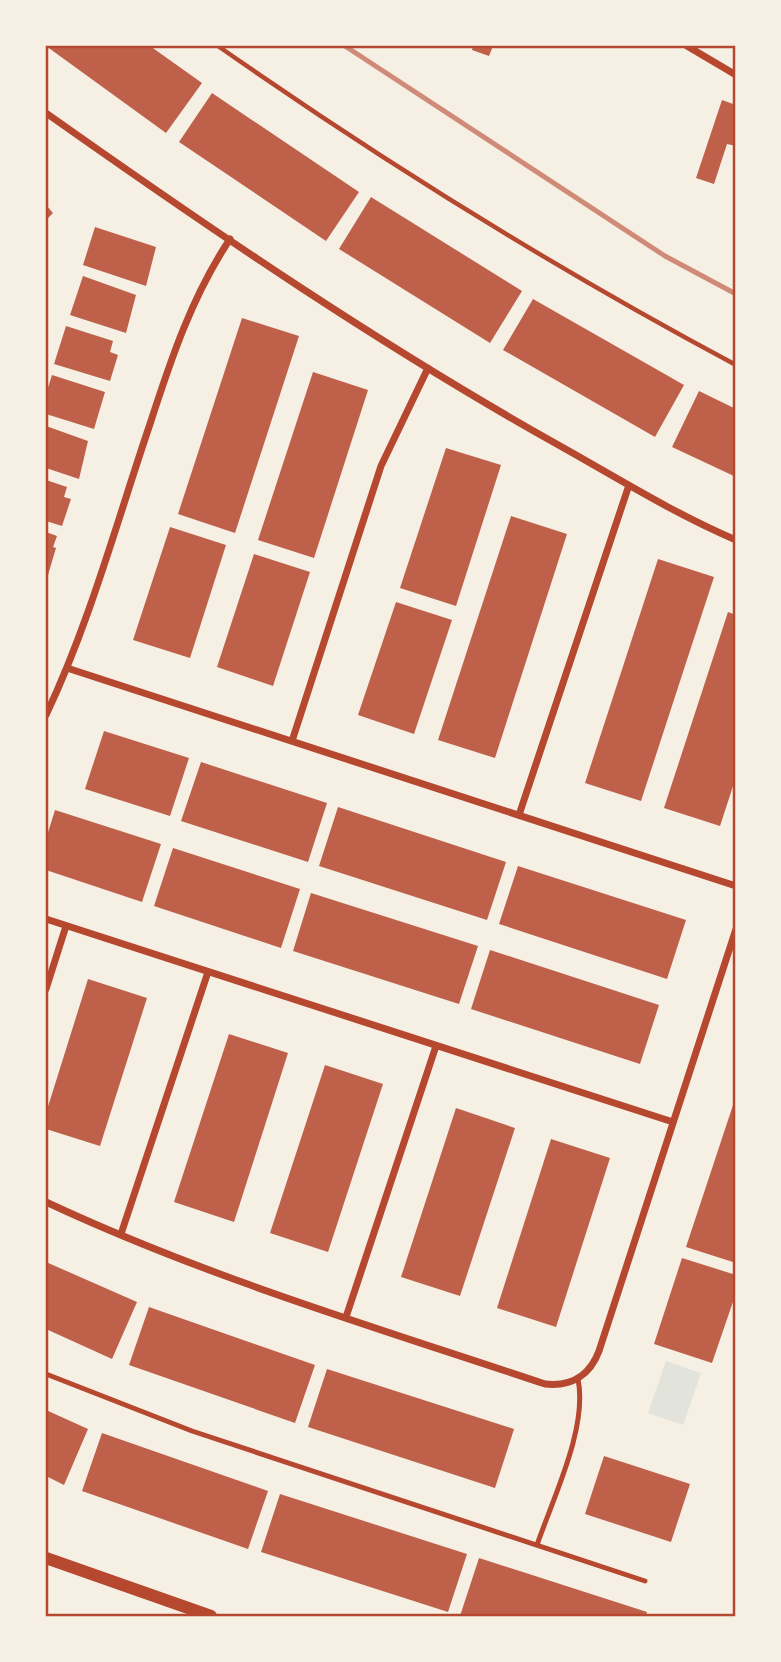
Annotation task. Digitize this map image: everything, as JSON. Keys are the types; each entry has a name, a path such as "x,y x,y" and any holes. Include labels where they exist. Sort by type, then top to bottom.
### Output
{"street":[{"path":"687,46 736,75"},
{"path":"46,113 230,239 428,369 629,485 736,540"},
{"path":"46,715 67,668 179,336 204,282 230,239"},
{"path":"292,741 381,466 428,369"},
{"path":"519,815 629,485"},
{"path":"67,668 736,886"},
{"path":"46,919 673,1122"},
{"path":"46,989 66,926"},
{"path":"46,1202 121,1234 346,1317 545,1384 568,1383 578,1379 595,1362 736,929"},
{"path":"121,1234 208,972"},
{"path":"346,1317 436,1046"},
{"path":"46,1558 211,1616"}],"lane":[{"path":"46,1374 192,1431 645,1581"},
{"path":"537,1545 577,1428 581,1401 578,1379"}],"path":[{"path":"218,46 442,195 553,263 736,365"}],"shaded area":[{"path":"666,1361 701,1373 683,1425 648,1413"}],"building":[{"path":"46,46 150,46 202,83 166,133"},
{"path":"473,46 493,46 489,56 472,50"},
{"path":"212,93 359,192 326,241 179,142"},
{"path":"722,100 736,105 736,146 727,144 714,184 696,178"},
{"path":"371,197 522,291 490,343 339,249"},
{"path":"46,205 53,213 46,220"},
{"path":"95,227 156,247 146,286 83,265"},
{"path":"83,276 136,295 126,333 70,315"},
{"path":"533,299 684,385 655,437 503,350"},
{"path":"242,318 299,336 235,533 178,514"},
{"path":"66,326 113,341 110,352 118,355 110,381 54,364"},
{"path":"313,372 368,390 314,558 258,540"},
{"path":"52,375 105,392 94,429 46,414 46,394"},
{"path":"699,391 736,409 736,477 672,447"},
{"path":"46,426 88,441 79,479 46,468"},
{"path":"446,448 501,465 456,606 400,588"},
{"path":"46,480 67,487 64,497 71,499 62,526 46,521"},
{"path":"511,516 567,534 495,758 438,740"},
{"path":"170,527 226,545 190,658 133,640"},
{"path":"46,532 57,536 48,575"},
{"path":"254,554 310,572 273,686 217,667"},
{"path":"658,559 714,577 641,801 585,783"},
{"path":"396,602 452,620 414,734 358,715"},
{"path":"728,612 736,615 736,777 720,826 664,808"},
{"path":"104,731 189,758 170,816 85,789"},
{"path":"201,762 327,803 308,862 181,821"},
{"path":"338,807 506,862 487,920 319,866"},
{"path":"55,810 161,844 142,902 46,870 46,839"},
{"path":"173,848 300,889 281,948 154,906"},
{"path":"518,866 686,920 667,979 499,924"},
{"path":"311,893 478,946 459,1004 293,951"},
{"path":"490,950 659,1005 640,1064 471,1009"},
{"path":"88,979 147,998 100,1146 46,1129 46,1113"},
{"path":"229,1034 288,1053 234,1222 174,1202"},
{"path":"325,1065 383,1084 328,1252 270,1233"},
{"path":"736,1096 736,1263 686,1247"},
{"path":"456,1108 515,1128 460,1296 401,1277"},
{"path":"551,1139 610,1158 556,1327 497,1308"},
{"path":"682,1258 736,1275 736,1293 712,1363 654,1344"},
{"path":"46,1262 137,1302 112,1359 46,1329"},
{"path":"149,1307 315,1365 295,1423 129,1365"},
{"path":"327,1369 514,1429 495,1488 308,1427"},
{"path":"46,1410 88,1429 64,1485 46,1476"},
{"path":"102,1433 268,1491 248,1549 82,1491"},
{"path":"604,1456 690,1484 671,1542 585,1514"},
{"path":"280,1494 467,1554 448,1612 261,1552"},
{"path":"479,1558 647,1612 646,1616 460,1616"}],"railway":[{"path":"345,46 665,256 736,294"}]}
